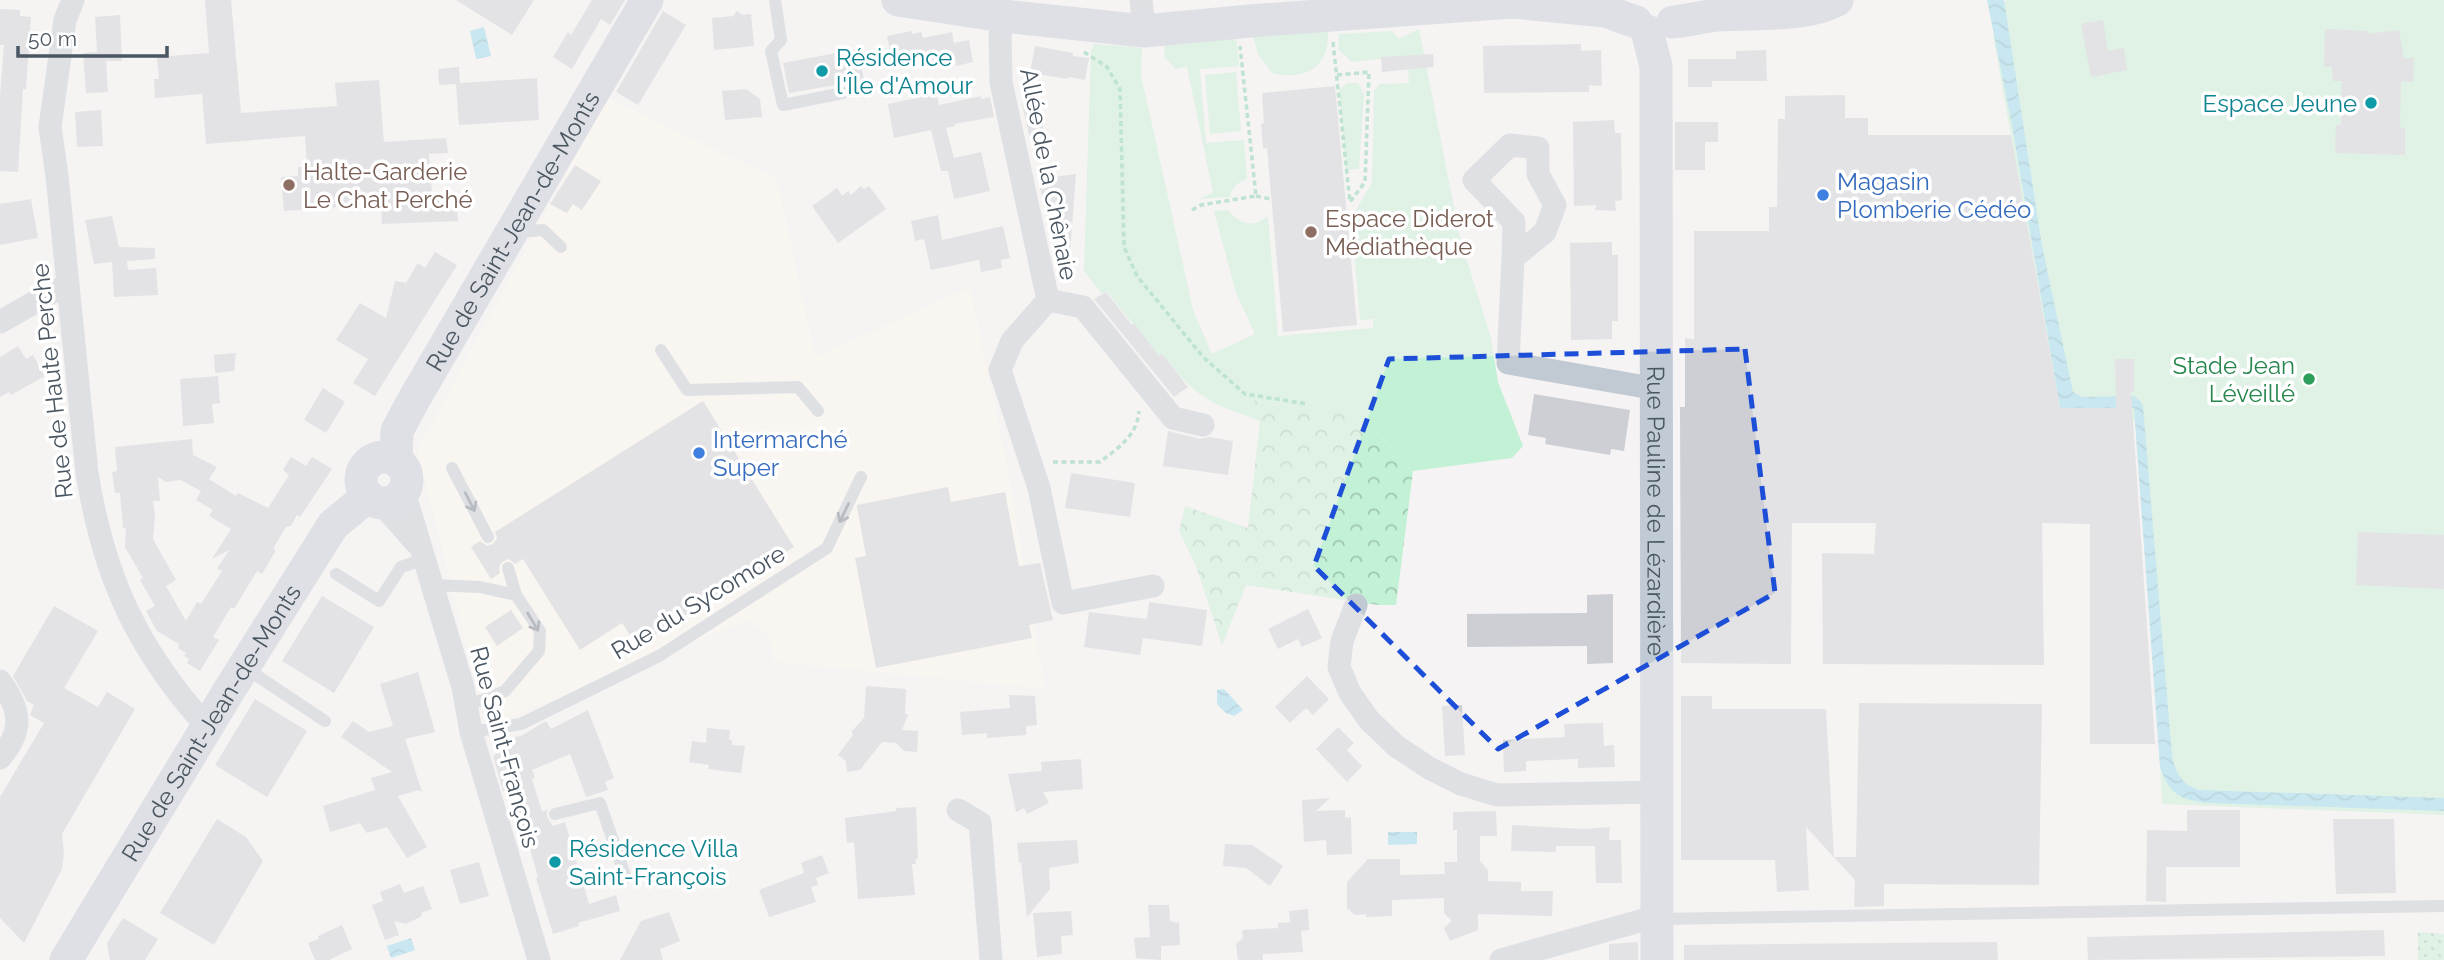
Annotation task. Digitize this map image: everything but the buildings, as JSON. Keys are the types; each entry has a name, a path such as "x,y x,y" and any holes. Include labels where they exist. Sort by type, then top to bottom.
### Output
{"main road":[{"path":"898,0 1064,24 1142,16 1237,23 1331,15 1400,5 1513,2 1544,2 1650,18 1738,16 1787,5 1829,4 1837,0"},
{"name":"Rue de Saint-Jean-de-Monts","path":"66,960 333,525 407,485 406,470 396,459 397,431 510,233 649,2"},
{"name":"Rue Pauline de Lézardière","path":"1650,18 1657,389 1657,960"}],"street":[{"name":"Rue de Haute Perche","path":"73,0 65,20 50,127 87,474 95,520 108,568 130,618 157,665 208,727"},
{"name":"Allée de la Chênaie","path":"1003,16 1000,36 1001,82 1048,300"},
{"path":"1513,258 1545,232 1555,205 1538,174 1538,148 1510,145 1474,180 1514,222 1508,363 1657,389"},
{"path":"0,322 56,290 68,288"},
{"name":"Allée de la Chênaie","path":"1048,300 1083,307 1173,418 1203,425"},
{"name":"Allée de la Chênaie","path":"1048,300 1012,341 1000,370 1039,488 1063,604 1153,586"},
{"name":"Rue Saint-François","path":"384,497 422,553 463,688 471,732 539,960"},
{"path":"1356,605 1342,641 1339,667 1349,693 1369,720 1396,746 1429,768 1461,784 1497,795 1658,792"},
{"path":"0,681 16,706 18,723 14,741 0,758"},
{"path":"958,810 979,823 991,960"},
{"path":"1502,960 1640,921 1656,919"}],"lane":[{"path":"775,0 781,40 771,51 783,105 843,93"},
{"path":"510,233 543,230 561,247"},
{"path":"661,350 687,390 798,387 818,411"},
{"path":"452,468 488,537"},
{"name":"Rue du Sycomore","path":"471,732 521,724 659,656 827,548 861,477"},
{"path":"336,574 379,601 401,567 422,553"},
{"path":"467,706 505,691 539,651 540,631 516,595 508,568"},
{"path":"432,585 480,587 516,595"},
{"path":"244,667 325,721"},
{"path":"555,814 600,803 626,878"},
{"path":"1656,919 2444,906"}],"path":[{"path":"1331,15 1337,75 1342,125 1350,202 1365,182 1369,72 1337,75"},
{"path":"1237,23 1256,196"},
{"path":"1064,24 1069,43 1107,68 1120,89 1124,247 1137,276 1203,357 1245,394 1308,404"},
{"path":"1192,210 1201,205 1256,196 1271,200"},
{"path":"1030,461 1100,463 1121,446 1138,426 1138,375"}],"highlighted area":[{"path":"1745,349 1775,593 1498,749 1314,566 1389,359"}],"shaded area":[{"path":"607,98 777,179 815,357 970,287 1005,455 1045,689 774,662 769,635 748,620 488,726 417,451"}],"green space":[{"path":"2006,0 2444,0 2444,815 2162,804 2144,423 2060,408 1993,35"},
{"path":"1328,29 1328,42 1320,62 1306,73 1296,75 1272,73 1258,54 1253,36"},
{"path":"1419,29 1460,238 1491,338 1498,382 1523,446 1512,458 1413,471 1380,436 1332,407 1293,407 1251,400 1245,415 1207,399 1189,385 1162,354 1159,356 1107,292 1102,294 1084,271 1091,51 1094,44 1142,48 1141,75 1193,310 1212,354 1255,334 1236,293 1214,211 1228,210 1247,224 1268,216 1278,336 1373,328 1373,319 1360,320 1351,218 1372,183 1374,91 1380,84 1409,83 1407,58 1404,56 1352,62 1338,49 1339,34 1392,31 1399,39"},
{"path":"1236,37 1239,66 1200,69 1206,143 1244,140 1247,179 1236,185 1230,197 1200,199 1213,192 1187,67 1176,69 1164,57 1165,44"},
{"path":"1236,72 1241,131 1210,134 1205,75"},
{"path":"1347,83 1358,83 1364,94 1359,169 1346,170 1339,90"},
{"path":"1251,400 1293,407 1332,407 1380,436 1413,471 1396,605 1378,605 1246,585 1222,645 1196,566 1179,531 1185,506 1248,528 1260,421 1245,415"},
{"path":"2418,932 2444,934 2444,960 2418,960"}],"water":[{"path":"1987,0 2004,0 2042,246 2073,392 2082,397 2134,396 2143,406 2172,756 2177,772 2188,785 2199,790 2444,798 2444,811 2211,803 2178,795 2164,777 2160,767 2134,408 2060,408 2012,125"},
{"path":"484,27 491,56 476,59 470,31"},
{"path":"1224,689 1243,710 1234,716 1226,713 1217,704 1217,690"},
{"path":"1388,832 1417,832 1417,844 1388,845"},
{"path":"411,938 415,950 391,958 387,946"}],"place":[{"name":"Résidence l'Île d'Amour","path":"822,71"},
{"name":"Espace Jeune","path":"2371,103"},
{"name":"Halte-Garderie Le Chat Perché","path":"289,185"},
{"name":"Magasin Plomberie Cédéo","path":"1823,195"},
{"name":"Espace Diderot Médiathèque","path":"1311,232"},
{"name":"Stade Jean Léveillé","path":"2309,379"},
{"name":"Intermarché Super","path":"699,453"},
{"name":"Résidence Villa Saint-François","path":"555,862"}]}
